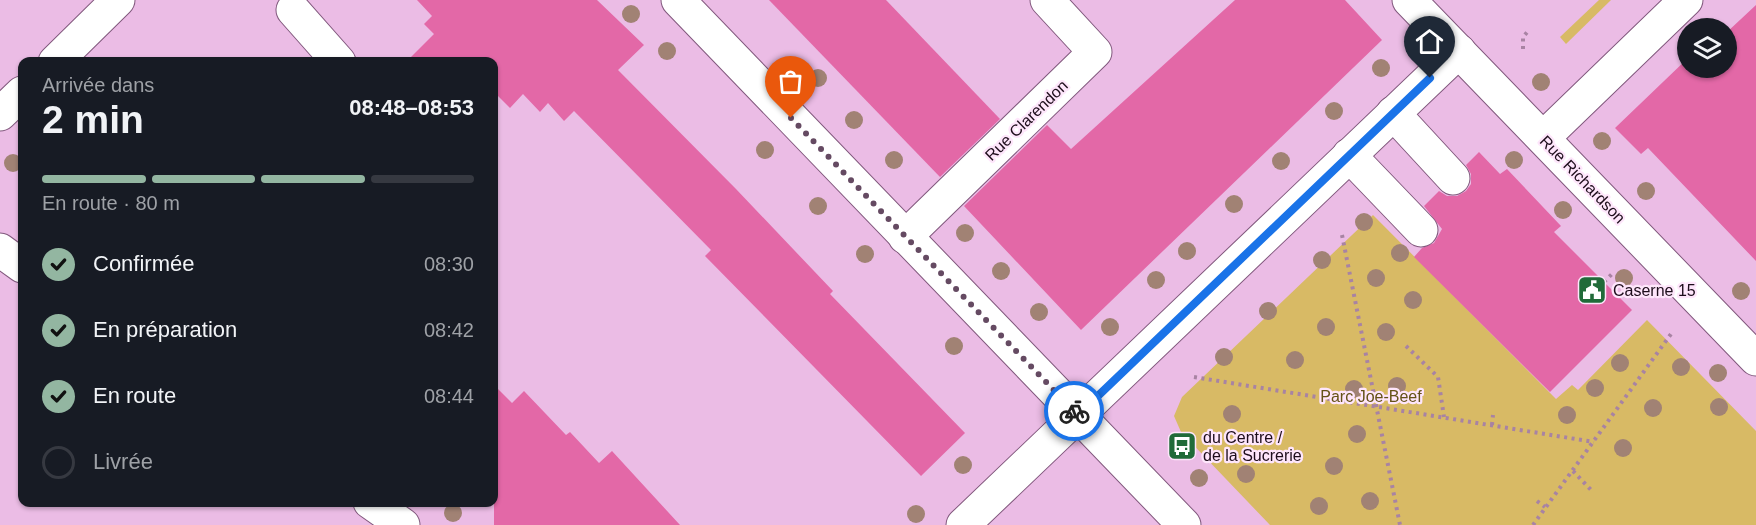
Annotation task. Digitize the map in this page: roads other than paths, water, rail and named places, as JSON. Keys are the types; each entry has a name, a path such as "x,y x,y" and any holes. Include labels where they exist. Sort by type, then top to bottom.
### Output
{"street":[{"path":"60,57 118,0"},
{"path":"678,0 1185,525"},
{"name":"Rue Clarendon","path":"905,237 1095,52 1047,0"},
{"name":"Rue Richardson","path":"1409,0 1756,358"},
{"path":"1543,138 1686,0"},
{"path":"293,10 335,57"},
{"path":"963,525 1459,51"},
{"path":"0,114 18,97"},
{"path":"1393,113 1453,178"},
{"path":"1349,155 1421,230"},
{"path":"0,250 18,263"},
{"path":"377,507 403,525"}],"place":[{"name":"Caserne 15","path":"1592,290"},
{"name":"du Centre / de la Sucrerie","path":"1182,446"}],"park label":[{"name":"Parc Joe-Beef","path":"1371,396"}]}
